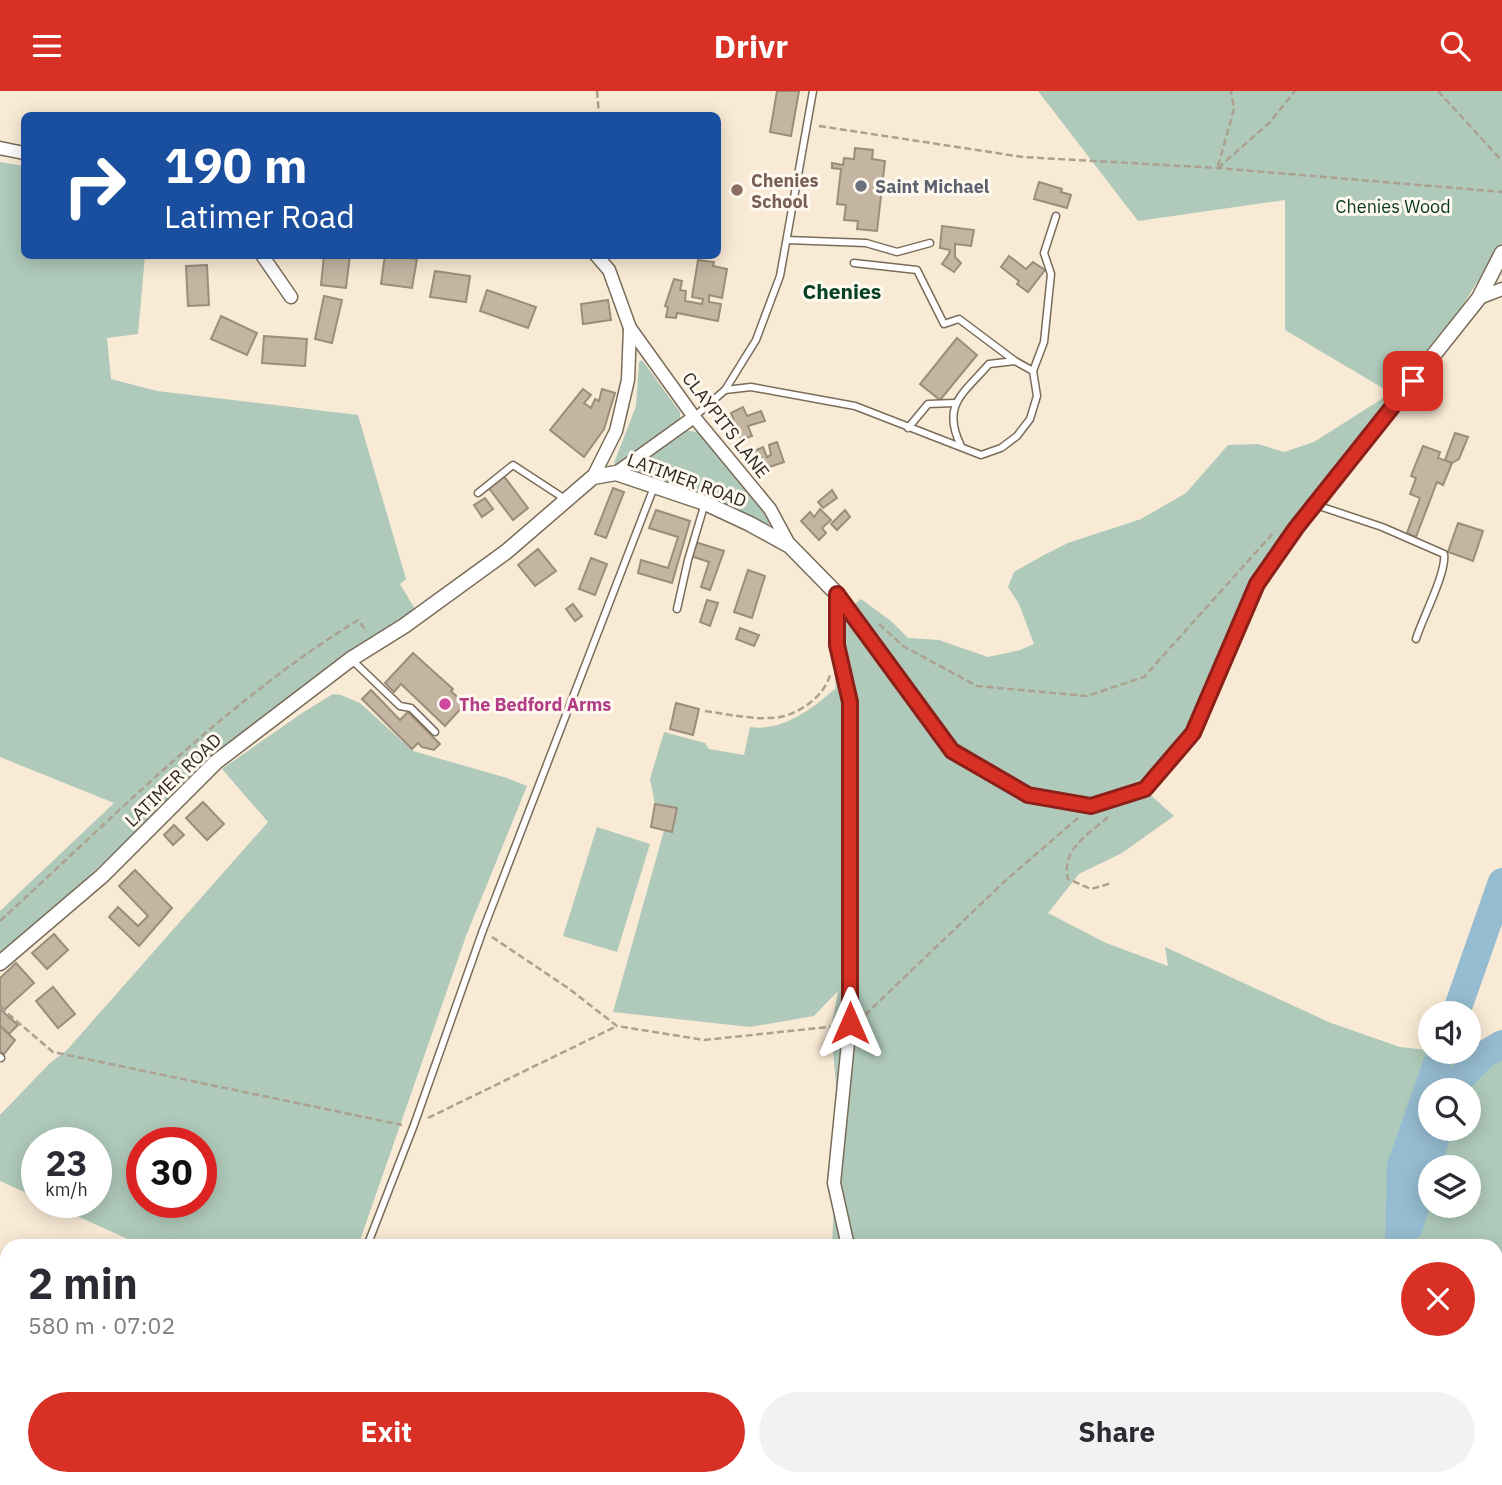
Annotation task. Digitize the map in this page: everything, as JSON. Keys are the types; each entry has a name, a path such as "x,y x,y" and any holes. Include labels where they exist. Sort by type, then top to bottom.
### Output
{"street":[{"path":"0,148 21,152"},
{"name":"LATIMER ROAD","path":"0,963 102,876 216,762 351,660 506,552 593,477 617,473 705,503 790,546 837,594 952,751 1028,795 1091,806 1145,789 1193,733 1257,584 1315,505 1479,298 1502,253"},
{"path":"265,259 291,297"},
{"name":"CLAYPITS LANE","path":"599,259 609,270 630,328 694,417 770,509 790,546"},
{"path":"1479,298 1502,289"},
{"name":"CLAYPITS LANE","path":"593,477 616,431 628,380 630,328"},
{"path":"617,473 694,417"},
{"path":"837,594 837,645 850,702 850,1023 834,1183 846,1239"}],"lane":[{"path":"694,417 725,390 756,340 780,276 813,91"},
{"path":"725,390 751,387 855,406 981,456 1001,448 1017,436 1030,419 1037,395 1033,371 1044,342 1051,274 1044,253 1056,216"},
{"path":"787,240 866,243 897,252 930,243"},
{"path":"854,263 917,270 944,324 959,319 1015,361 1033,371"},
{"path":"961,446 952,429 955,403 989,364 1015,361"},
{"path":"908,428 928,404 955,403"},
{"path":"478,492 513,465 566,500"},
{"path":"370,1239 414,1125 483,930 654,485"},
{"path":"677,608 705,503"},
{"path":"1315,505 1382,527 1444,554 1438,581 1416,639"},
{"path":"351,660 400,706 411,708 435,732"}],"path":[{"path":"597,91 599,112"},
{"path":"1218,168 1234,109 1231,91"},
{"path":"1218,168 1270,122 1295,91"},
{"path":"1438,91 1502,161"},
{"path":"809,124 1023,157 1218,168 1502,192"},
{"path":"876,621 903,646 977,686 1087,696 1144,677 1274,531"},
{"path":"0,921 150,781 230,712 322,643 358,620 375,644"},
{"path":"705,711 773,719 794,713 815,699 828,681 831,669"},
{"path":"1112,883 1091,889 1068,879 1065,866 1071,851 1129,795"},
{"path":"483,930 617,1025 704,1039 857,1023 1006,880 1091,806"},
{"path":"0,1007 53,1052 401,1125 414,1125 617,1025"}],"green space":[{"name":"Chenies Wood","path":"1038,91 1502,91 1502,243 1462,306 1392,393 1337,473 1275,548 1191,731 1143,787 1090,804 1027,792 954,749 850,608 861,599 891,621 908,638 939,640 988,657 1020,650 1034,644 1019,604 1008,587 1014,572 1068,543 1141,519 1186,493 1228,445 1258,444 1284,452 1314,442 1391,393 1285,330 1285,200 1138,221"},
{"path":"0,162 21,166 21,259 145,259 138,334 107,338 111,379 157,391 358,415 406,579 400,584 415,609 322,673 233,742 60,903 0,954 0,911 114,803 0,757"},
{"path":"642,360 680,412 680,419 617,465 614,463 636,406 639,362"},
{"path":"685,430 703,436 771,519 770,524 638,472 638,463"},
{"path":"848,615 949,753 1026,799 1092,811 1147,792 1174,816 1122,853 1079,874 1048,913 1106,943 1168,966 1165,947 1331,1023 1400,1047 1418,1049 1418,1064 1481,1064 1481,1056 1502,1044 1502,1239 832,1239 838,1107 831,1029 838,991 814,1016 750,1027 613,1012 664,830 673,831 677,808 655,804 650,779 664,732 705,743 709,749 744,755 750,727 762,728 786,722 818,703 836,688 830,636 843,632"},
{"path":"333,694 360,703 413,751 527,786 466,936 360,1239 128,1239 81,1218 112,1218 112,1127 21,1127 21,1191 0,1181 0,1115 50,1063 67,1050 268,822 222,769"},
{"path":"597,827 650,844 617,952 563,936"}],"building":[{"path":"777,91 799,91 791,136 770,132"},
{"name":"Saint Michael","path":"855,148 873,150 872,159 885,161 877,231 857,229 858,221 844,220 846,205 837,204 841,169 832,168 832,163 843,165 844,158 854,159"},
{"path":"1039,182 1062,189 1061,192 1071,195 1067,208 1034,199"},
{"path":"942,226 974,230 971,246 955,244 955,257 961,263 954,272 942,264 950,250 940,248"},
{"path":"1009,256 1026,269 1033,262 1045,270 1028,292 1001,267"},
{"path":"324,259 350,259 346,288 321,285"},
{"path":"384,259 417,259 412,288 381,284"},
{"path":"698,260 714,262 713,266 727,269 722,298 709,295 709,302 721,304 718,321 677,313 676,318 666,317 668,307 665,306 674,279 682,281 680,290 686,291 685,301 702,304 703,299 692,297"},
{"path":"207,265 209,305 188,306 186,266"},
{"path":"435,271 470,276 466,302 430,297"},
{"path":"487,290 536,307 528,328 480,311"},
{"path":"324,296 342,300 332,343 315,339"},
{"path":"608,300 611,320 583,324 581,304"},
{"path":"221,316 257,333 247,355 211,339"},
{"path":"264,336 307,339 305,366 262,363"},
{"path":"957,338 977,355 940,400 920,384"},
{"path":"583,389 591,395 584,403 591,408 595,399 599,401 602,389 615,393 604,429 584,457 550,430"},
{"path":"743,407 747,416 761,411 765,421 748,426 752,436 741,440 738,432 734,433 730,422 734,421 731,413"},
{"path":"1455,433 1468,437 1459,459 1452,463 1445,460"},
{"path":"777,442 784,462 757,471 754,462 759,461 754,451 763,447 767,457 771,455 769,445"},
{"path":"1423,446 1440,452 1438,458 1452,463 1443,485 1437,482 1416,537 1407,533 1420,498 1410,494 1416,478 1411,476"},
{"path":"503,475 528,508 513,520 488,487"},
{"path":"613,488 624,492 606,538 595,534"},
{"path":"832,490 837,498 823,508 818,502"},
{"path":"485,498 493,509 482,517 474,505"},
{"path":"820,509 831,520 822,528 826,533 819,540 801,521 810,512 814,517"},
{"path":"656,510 690,521 672,583 638,573 641,560 668,568 678,537 649,528"},
{"path":"845,510 850,517 837,530 831,524"},
{"path":"1458,523 1483,531 1473,561 1448,552"},
{"path":"695,542 724,551 710,590 701,587 709,562 691,556"},
{"path":"538,549 556,571 535,586 518,565"},
{"path":"591,558 607,564 595,595 579,589"},
{"path":"748,570 765,576 752,618 734,612"},
{"path":"707,600 718,603 710,626 700,622"},
{"path":"573,604 582,616 575,621 566,609"},
{"path":"740,628 759,635 754,646 736,639"},
{"name":"The Bedford Arms","path":"413,653 453,689 451,691 465,704 445,726 401,684 394,692 385,683"},
{"path":"371,690 400,720 408,712 440,744 434,750 418,743 412,749 362,699"},
{"path":"676,703 699,709 693,735 670,729"},
{"path":"203,802 224,824 207,840 186,818"},
{"path":"655,804 677,808 672,832 651,827"},
{"path":"174,825 184,835 173,845 164,835"},
{"path":"135,870 172,908 139,946 109,917 118,907 138,926 148,916 119,886"},
{"path":"54,934 68,950 47,969 32,953"},
{"path":"16,963 34,983 4,1010 0,1005 0,978"},
{"path":"53,987 75,1014 58,1028 36,1001"},
{"path":"0,1009 18,1025 9,1034 0,1026"},
{"path":"0,1026 15,1040 4,1054 0,1051"}],"waterway":[{"path":"1460,1001 1502,882"},
{"path":"1461,1078 1482,1056 1502,1044"},
{"path":"1399,1239 1401,1166 1437,1064"},
{"path":"1409,1227 1434,1141"}],"place":[{"name":"Saint Michael","path":"861,186"},
{"name":"Chenies School","path":"737,190"},
{"name":"The Bedford Arms","path":"445,704"}],"district":[{"name":"Chenies","path":"842,291"}],"route":[{"path":"850,1023 850,702 837,645 837,594 952,751 1028,795 1091,806 1145,789 1193,733 1257,584 1296,528 1413,381"}]}
